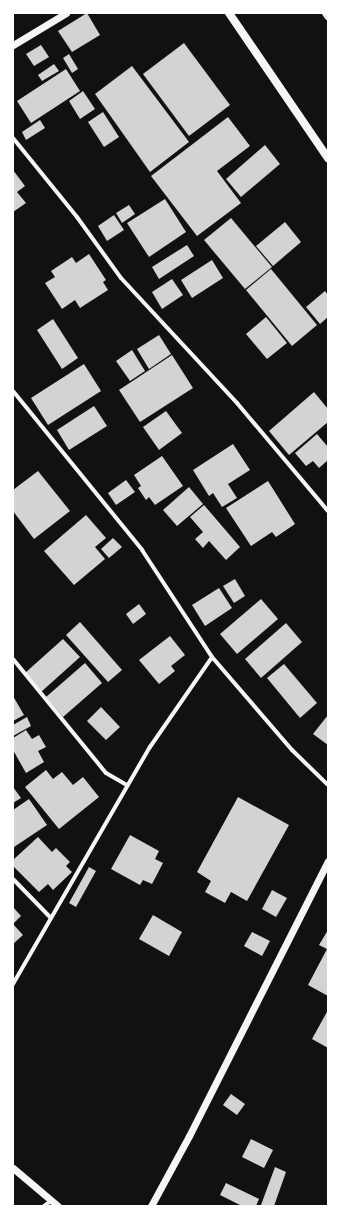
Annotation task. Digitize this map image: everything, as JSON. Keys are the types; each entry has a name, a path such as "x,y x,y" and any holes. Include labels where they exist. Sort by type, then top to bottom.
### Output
{"main road":[{"path":"229,13 328,158"}],"street":[{"path":"13,45 66,13"},
{"path":"13,138 77,217 121,278 237,403 328,512"},
{"path":"13,391 142,550 212,656 292,750 328,785"},
{"path":"13,984 50,917 101,835 127,785 212,656"},
{"path":"13,660 106,773 127,785"},
{"path":"151,1206 190,1136 328,861"},
{"path":"13,879 50,917"},
{"path":"13,1168 58,1206"},
{"path":"44,1206 51,1201"}],"building":[{"path":"87,13 100,35 72,52 58,31"},
{"path":"184,43 230,105 189,136 143,74"},
{"path":"41,45 49,57 34,66 26,54"},
{"path":"69,54 78,69 72,73 63,58"},
{"path":"54,64 59,71 42,81 38,75"},
{"path":"132,66 189,142 150,172 95,94"},
{"path":"66,69 80,91 31,123 17,101"},
{"path":"83,91 95,109 80,119 69,101"},
{"path":"103,112 119,137 104,147 88,122"},
{"path":"228,117 250,146 217,171 241,203 197,236 151,176"},
{"path":"40,120 45,128 26,140 22,132"},
{"path":"265,145 280,164 241,197 226,179"},
{"path":"13,170 25,186 17,192 26,203 13,212"},
{"path":"165,199 186,232 149,257 127,223"},
{"path":"129,205 135,214 122,223 116,213"},
{"path":"114,215 124,230 107,241 98,226"},
{"path":"231,218 272,267 245,289 204,240"},
{"path":"285,222 301,242 273,266 256,246"},
{"path":"187,245 194,256 159,279 152,267"},
{"path":"89,254 106,280 103,282 108,290 80,308 75,300 62,309 45,283 55,277 51,271 72,257 76,263"},
{"path":"212,260 223,278 192,298 181,280"},
{"path":"271,269 317,325 292,346 246,290"},
{"path":"172,279 183,295 162,309 152,292"},
{"path":"325,291 328,295 328,317 320,324 306,307"},
{"path":"266,317 287,343 267,359 246,334"},
{"path":"53,319 78,358 62,369 37,330"},
{"path":"159,335 171,354 149,369 137,349"},
{"path":"132,350 145,371 130,381 116,361"},
{"path":"172,355 193,388 140,422 119,390"},
{"path":"84,364 101,391 48,425 31,398"},
{"path":"314,392 328,409 328,422 289,455 269,431"},
{"path":"94,406 107,426 69,450 57,430"},
{"path":"166,411 182,433 159,450 143,427"},
{"path":"317,434 328,447 328,460 319,468 313,461 306,466 295,453"},
{"path":"233,444 250,470 228,484 237,498 222,507 213,493 209,496 193,470"},
{"path":"162,456 183,486 155,505 149,497 146,500 138,488 141,486 134,475"},
{"path":"38,471 70,511 34,539 13,511 13,490"},
{"path":"126,480 135,492 116,505 108,493"},
{"path":"268,481 295,524 276,537 272,532 251,546 226,508"},
{"path":"189,487 203,504 177,526 163,510"},
{"path":"204,505 240,547 226,560 209,541 203,548 195,539 203,532 190,517"},
{"path":"86,515 106,538 95,547 105,559 74,585 44,551"},
{"path":"113,538 122,547 109,558 101,549"},
{"path":"235,579 245,596 234,603 223,586"},
{"path":"219,588 232,608 205,626 192,605"},
{"path":"261,599 278,619 237,654 220,634"},
{"path":"139,604 146,614 133,624 126,614"},
{"path":"80,622 122,670 108,682 66,635"},
{"path":"286,623 302,642 261,678 245,659"},
{"path":"170,636 185,655 171,666 175,671 159,684 139,660"},
{"path":"63,639 80,657 41,692 25,673"},
{"path":"85,663 102,683 63,717 46,697"},
{"path":"284,664 317,703 300,718 267,678"},
{"path":"13,696 24,715 13,721"},
{"path":"101,707 120,727 106,740 87,721"},
{"path":"328,715 328,745 313,734"},
{"path":"27,717 31,726 13,736 13,725"},
{"path":"26,730 32,739 39,735 46,747 38,751 44,762 26,773 13,750 13,738"},
{"path":"46,770 53,779 62,772 73,785 83,777 99,797 59,829 25,787"},
{"path":"13,787 21,798 13,803"},
{"path":"238,797 289,825 247,901 231,892 225,903 205,892 211,881 197,872"},
{"path":"29,799 47,825 14,847 13,810"},
{"path":"130,835 159,851 155,859 163,863 152,884 143,880 140,885 111,869"},
{"path":"38,837 52,852 56,848 70,862 66,866 72,872 53,890 48,884 39,892 13,866 13,860"},
{"path":"89,867 96,871 76,907 69,903"},
{"path":"272,890 287,898 276,917 262,909"},
{"path":"13,907 21,916 13,924"},
{"path":"153,915 182,932 169,956 139,939"},
{"path":"13,924 23,935 13,944"},
{"path":"328,930 328,996 308,985 327,949 319,945"},
{"path":"252,932 270,941 262,956 244,946"},
{"path":"328,1010 328,1048 312,1039"},
{"path":"231,1094 245,1104 237,1115 223,1105"},
{"path":"251,1139 273,1150 264,1168 242,1157"},
{"path":"275,1167 286,1172 274,1206 263,1206 261,1205"},
{"path":"226,1183 259,1199 256,1206 242,1206 220,1195"}]}
